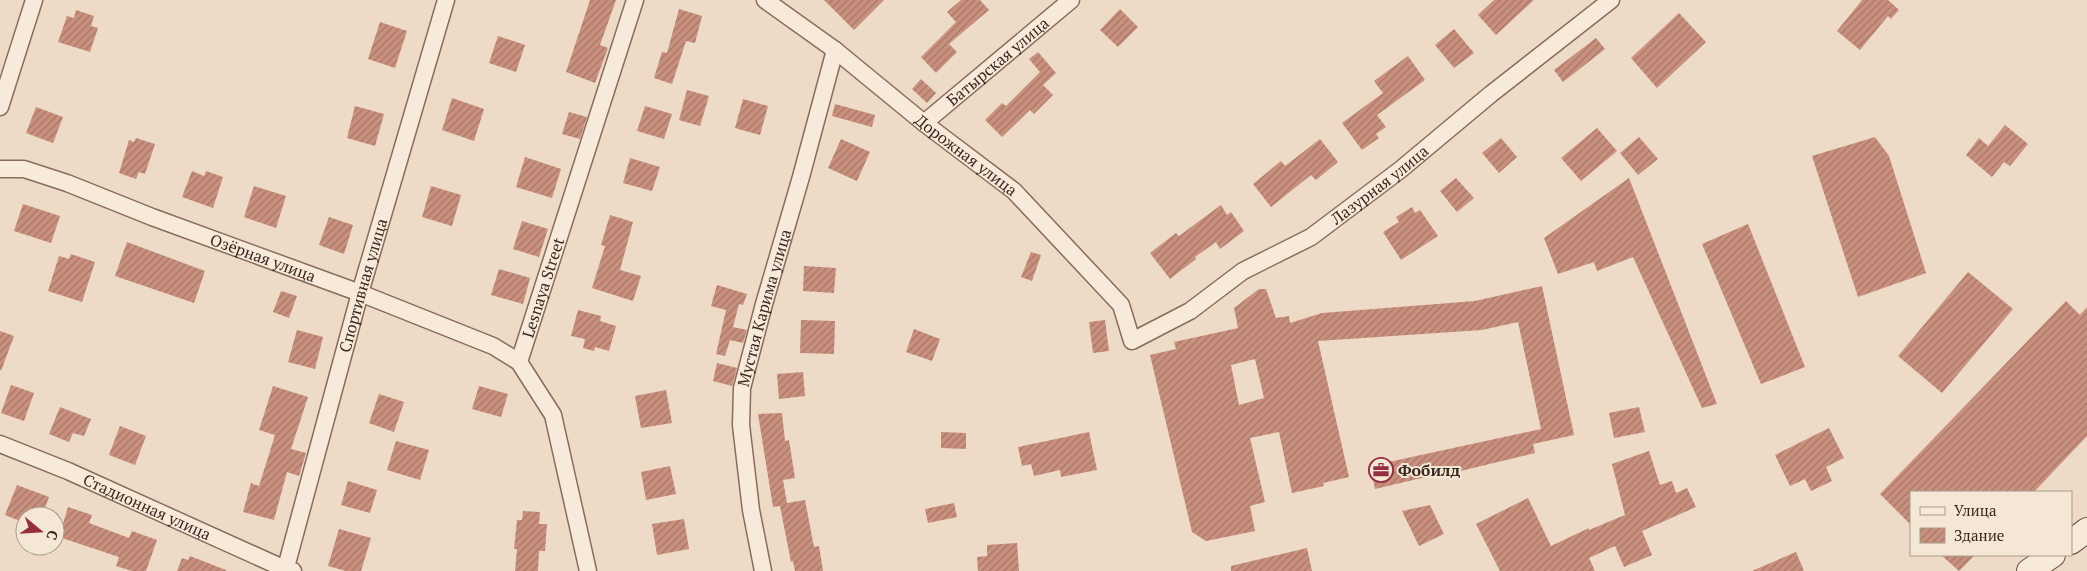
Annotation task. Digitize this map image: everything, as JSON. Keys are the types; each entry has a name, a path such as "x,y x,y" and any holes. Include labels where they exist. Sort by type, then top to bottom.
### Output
{"street":[{"path":"0,107 34,0"},
{"name":"Спортивная улица","path":"288,570 360,293 446,0"},
{"name":"Lesnaya Street","path":"519,362 635,0"},
{"name":"Дорожная улица","path":"765,0 835,50 924,123 1014,191 1121,306 1132,341"},
{"name":"Батырская улица","path":"924,123 1071,0"},
{"name":"Лазурная улица","path":"1132,341 1190,311 1244,271 1311,237 1400,170 1491,94 1611,0"},
{"name":"Мустая Карима улица","path":"763,571 751,510 741,425 742,388 835,50"},
{"name":"Озёрная улица","path":"0,168 24,169 67,183 152,218 360,293 493,346 519,362"},
{"path":"519,362 553,415 588,571"},
{"name":"Стадионная улица","path":"0,444 68,471 288,570"},
{"path":"2072,541 2087,530"},
{"path":"2030,571 2051,556"}],"building":[{"path":"590,0 616,0 600,45 608,48 595,83 566,72"},
{"path":"824,0 884,0 854,30"},
{"path":"961,0 980,0 989,10 949,44 957,52 936,73 921,57 956,22 947,12"},
{"path":"1494,0 1534,0 1496,35 1478,15"},
{"path":"1862,0 1888,0 1899,10 1891,19 1888,16 1860,50 1837,31"},
{"path":"679,9 702,16 695,43 686,41 672,84 654,78 662,52 667,53"},
{"path":"1120,9 1138,27 1118,47 1100,30"},
{"path":"76,10 94,16 91,26 98,28 90,52 58,42 67,16 74,18"},
{"path":"1679,13 1706,42 1657,88 1631,58"},
{"path":"380,22 407,31 395,68 368,59"},
{"path":"1454,29 1474,53 1454,68 1435,45"},
{"path":"498,36 525,45 516,72 489,63"},
{"path":"1596,38 1605,49 1563,82 1554,70"},
{"path":"1038,52 1056,73 1043,85 1053,95 1034,114 1030,110 1002,137 985,120 1002,103 1006,106 1040,72 1029,59"},
{"path":"1408,56 1425,80 1377,115 1386,127 1376,134 1379,138 1362,150 1342,123 1383,93 1374,81"},
{"path":"921,79 936,93 927,103 912,89"},
{"path":"687,90 709,96 700,126 679,120"},
{"path":"452,98 484,109 474,141 442,130"},
{"path":"743,99 768,106 760,135 735,128"},
{"path":"835,104 875,115 872,127 832,116"},
{"path":"355,106 384,114 375,146 347,138"},
{"path":"645,106 672,114 664,139 637,131"},
{"path":"36,107 63,117 53,143 26,133"},
{"path":"569,112 587,117 580,139 562,134"},
{"path":"2005,125 2028,144 2010,166 2004,162 1992,177 1966,155 1979,138 1988,146"},
{"path":"1597,128 1617,151 1581,181 1561,158"},
{"path":"1639,137 1658,159 1638,175 1620,153"},
{"path":"1875,137 1889,156 1926,273 1858,297 1812,156"},
{"path":"136,138 155,144 145,174 139,172 136,179 119,173 129,140 134,142"},
{"path":"1501,138 1517,157 1499,173 1482,153"},
{"path":"841,139 870,152 857,181 828,168"},
{"path":"1320,139 1338,162 1316,180 1311,175 1271,207 1253,184 1281,161 1285,166"},
{"path":"525,157 561,169 552,198 516,187"},
{"path":"630,158 660,167 652,191 623,183"},
{"path":"192,171 204,176 206,171 223,177 213,208 182,197"},
{"path":"1456,178 1474,198 1457,212 1440,191"},
{"path":"1629,178 1717,404 1702,408 1633,257 1597,271 1594,262 1558,274 1544,238"},
{"path":"254,186 286,196 276,228 244,217"},
{"path":"431,186 461,195 452,226 422,217"},
{"path":"23,204 60,216 51,243 14,231"},
{"path":"1221,205 1227,215 1231,212 1244,231 1220,249 1216,242 1170,279 1150,253 1176,233 1179,236"},
{"path":"1412,207 1415,213 1420,210 1438,236 1401,260 1383,232 1399,222 1396,217"},
{"path":"610,215 633,222 620,270 641,276 633,301 592,288 605,246 601,245"},
{"path":"329,217 353,225 344,254 319,245"},
{"path":"522,221 548,229 539,257 513,249"},
{"path":"1748,224 1805,367 1761,384 1702,244"},
{"path":"127,242 205,271 194,303 115,276"},
{"path":"1031,252 1041,255 1032,281 1021,277"},
{"path":"71,254 95,262 82,302 48,291 59,256 69,259"},
{"path":"804,266 836,268 834,293 803,291"},
{"path":"499,269 530,278 523,304 491,295"},
{"path":"1968,272 2013,309 1942,393 1898,356"},
{"path":"717,285 747,294 743,305 739,304 733,327 747,330 743,343 730,340 725,356 716,354 726,310 711,306"},
{"path":"1542,286 1574,435 1533,444 1535,453 1375,489 1370,466 1541,429 1518,322 1482,330 1318,341 1349,477 1323,483 1324,486 1292,493 1279,432 1250,438 1265,502 1250,506 1255,531 1206,541 1192,532 1150,355 1176,349 1174,342 1238,328 1234,308 1259,289 1266,289 1276,318 1289,316 1290,323 1322,313 1475,301","holes":["1255,359 1264,398 1239,405 1231,365"]},
{"path":"281,291 297,296 289,318 273,312"},
{"path":"2066,301 2080,315 2087,307 2087,436 2035,491 1910,491 1910,524 1880,494"},
{"path":"578,310 601,316 600,321 616,326 609,351 595,347 594,351 583,348 585,339 571,336"},
{"path":"801,320 835,321 834,354 800,353"},
{"path":"1105,320 1109,351 1093,353 1089,322"},
{"path":"914,329 940,339 932,361 906,352"},
{"path":"297,330 323,337 315,369 288,362"},
{"path":"0,331 14,336 1,371 0,370"},
{"path":"717,363 737,368 732,386 713,381"},
{"path":"803,372 805,396 779,399 777,374"},
{"path":"11,385 34,393 24,421 1,413"},
{"path":"273,386 308,397 291,449 306,453 299,476 287,472 274,520 243,512 251,483 259,486 275,435 259,430"},
{"path":"479,386 508,394 501,417 472,409"},
{"path":"666,390 672,423 641,428 635,396"},
{"path":"379,394 404,402 394,432 369,423"},
{"path":"60,407 91,419 84,436 73,433 69,442 49,434"},
{"path":"1639,407 1645,432 1614,438 1609,413"},
{"path":"782,413 785,441 789,440 795,478 783,480 787,503 805,500 814,547 819,546 823,571 795,571 793,561 791,562 780,506 773,507 758,414"},
{"path":"120,426 146,436 135,465 109,455"},
{"path":"1829,428 1844,458 1826,467 1832,481 1811,491 1805,479 1790,486 1775,455"},
{"path":"941,432 966,433 966,449 941,448"},
{"path":"1089,432 1097,470 1061,477 1060,470 1034,476 1031,464 1022,466 1018,447"},
{"path":"396,441 429,450 420,480 387,470"},
{"path":"1649,451 1660,485 1672,481 1676,493 1687,488 1696,507 1642,531 1652,555 1624,567 1615,546 1589,558 1595,571 1500,571 1476,524 1528,498 1551,546 1589,528 1589,530 1625,515 1612,464"},
{"path":"670,466 676,494 646,500 641,472"},
{"path":"348,481 377,490 370,513 341,505"},
{"path":"17,485 49,497 46,506 15,506 15,519 5,515"},
{"path":"954,503 957,517 928,523 925,509"},
{"path":"1430,505 1444,534 1419,546 1402,511"},
{"path":"68,507 92,515 89,523 129,538 132,531 157,540 146,571 132,571 116,566 119,557 65,539 65,517"},
{"path":"523,511 540,512 539,524 547,524 545,551 539,551 538,571 515,571 517,549 514,549 517,520 522,520"},
{"path":"684,519 689,549 657,555 652,524"},
{"path":"339,529 371,538 361,571 346,571 328,566"},
{"path":"1017,543 1019,571 978,571 977,557 987,556 987,545"},
{"path":"1307,548 1312,571 1231,571 1231,566"},
{"path":"1796,552 1804,571 1752,571"},
{"path":"190,556 226,571 177,571 182,558 188,560"},
{"path":"1942,556 1974,556 1959,571"}],"place":[{"name":"Фобилд","path":"1381,470"}]}
